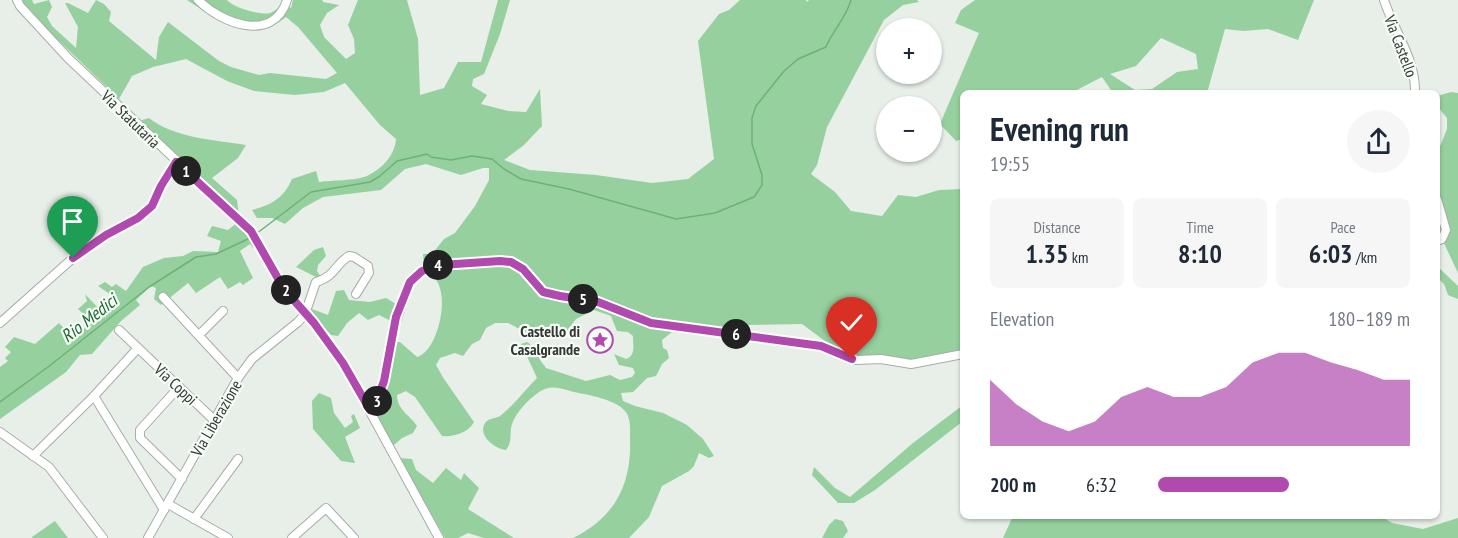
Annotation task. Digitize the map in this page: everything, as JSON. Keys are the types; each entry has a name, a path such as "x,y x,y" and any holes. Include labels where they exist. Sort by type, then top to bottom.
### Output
{"street":[{"name":"Via Statutaria","path":"17,0 68,58 255,235 284,289 343,363 439,538"},
{"path":"198,0 213,12 247,26 266,25 275,19 287,0"},
{"name":"Via Castello","path":"1384,0 1412,67 1415,90"},
{"path":"0,323 73,258 106,235 138,218 152,206 176,162"},
{"path":"1440,209 1446,230 1440,240"},
{"path":"305,314 316,282 328,279 349,256 368,266 369,273 356,294"},
{"path":"370,410 375,405 384,381 396,317 410,282 422,271 441,265 511,262 523,269 543,292 598,302 651,323 821,346 852,359 881,359 911,364 960,355"},
{"path":"163,297 238,378"},
{"path":"199,335 223,311"},
{"name":"Via Liberazione","path":"148,538 238,378 252,358 305,314"},
{"name":"Via Coppi","path":"119,330 214,420"},
{"path":"33,456 94,396 138,348"},
{"path":"179,387 140,430 139,435 182,479"},
{"path":"94,396 166,507 228,538"},
{"path":"0,432 51,469 103,538"},
{"path":"194,519 238,459"},
{"path":"292,538 326,508 354,538"}],"green space":[{"path":"20,0 32,0 34,4 49,0 52,7 47,17 52,26 76,48 78,27 65,3 88,13 96,0 104,4 111,12 109,21 156,60 159,37 168,22 219,61 231,67 259,75 270,73 326,79 337,73 298,27 286,17 274,25 248,28 223,21 187,0 227,0 240,8 266,14 273,12 283,4 291,8 293,0 322,0 339,5 327,13 320,25 324,37 346,59 355,53 354,39 348,25 358,0 407,0 418,39 420,95 444,88 458,62 481,62 498,0 510,0 500,34 484,74 473,79 472,86 487,95 481,104 508,111 526,112 540,89 542,126 524,145 504,160 530,170 596,175 652,183 688,179 714,159 698,41 719,14 729,10 740,0 806,0 807,2 809,0 917,0 919,2 903,5 887,18 876,18 876,35 827,127 817,165 811,174 835,192 851,211 882,216 898,195 916,197 939,190 960,189 960,352 910,361 857,359 837,350 802,324 744,325 740,337 672,332 662,340 663,348 667,350 669,358 662,364 656,376 647,378 633,392 621,393 623,401 663,413 687,425 703,439 714,456 709,458 699,453 694,466 689,471 662,486 649,517 629,538 573,538 600,520 618,497 624,484 630,454 630,423 625,411 615,403 601,398 552,387 539,392 520,410 512,424 506,450 489,442 483,429 487,421 504,413 537,378 525,352 520,347 521,344 527,342 537,349 540,360 546,368 586,381 610,375 620,380 632,377 635,373 633,368 619,365 614,354 626,359 629,357 633,349 633,336 628,332 617,331 611,316 594,310 576,319 565,333 539,339 508,323 495,323 486,328 480,340 472,344 463,356 455,353 440,358 436,365 474,422 460,434 442,436 415,397 406,391 397,395 399,405 417,426 413,433 402,438 393,446 374,412 382,399 397,342 417,357 425,352 437,332 442,306 441,293 438,283 432,276 441,260 424,264 423,254 432,254 444,239 455,233 475,206 489,180 489,168 461,175 426,164 405,169 381,190 323,197 303,208 285,224 272,218 257,218 252,210 276,200 289,186 292,179 316,171 319,182 357,179 373,173 383,165 393,151 396,139 380,125 345,83 324,92 295,95 254,91 227,81 186,59 153,67 132,76 119,99 22,5"},
{"path":"975,0 1314,0 1298,40 1268,29 1243,31 1225,29 1208,90 1135,90 1111,90 1102,77 1077,90 960,90 960,140 956,141 942,126 942,119 979,33 955,23 961,10","holes":["1161,38 1196,54 1198,69 1177,72 1152,89 1135,90 1110,74 1136,66"]},
{"path":"1451,92 1458,93 1458,273 1442,239 1440,229 1440,146 1447,129 1447,118 1440,110 1440,95"},
{"path":"149,118 159,125 183,134 246,145 238,158 212,178 237,200 239,216 143,127 142,120"},
{"path":"238,222 250,233 257,246 253,248 250,244 240,251 253,278 243,285 240,282 228,289 220,277 196,293 188,283 161,305 154,299 156,288 151,286 136,300 140,305 121,321 92,354 80,355 66,372 0,419 0,367 8,361 5,358 11,352 5,347 14,337 35,344 59,323 73,338 117,299 98,286 105,282 112,287 116,284 126,291 143,267 164,258 183,256 193,251 218,252 221,241 207,236 212,226 228,230"},
{"path":"323,247 326,256 318,265 317,271 320,279 296,267 314,250"},
{"path":"1440,269 1458,286 1458,299 1448,295 1440,280"},
{"path":"403,285 408,286 395,323 379,315 368,320 359,313 347,323 338,336 331,335 312,316 312,309 328,315 336,291 344,290 349,300 370,302 386,298 396,304"},
{"path":"85,294 100,310 89,319 78,309 87,301"},
{"path":"319,393 331,398 334,413 345,428 353,422 351,416 354,414 360,428 345,437 355,463 341,461 313,429 312,401"},
{"path":"960,407 960,423 875,490 854,503 838,503 812,475 814,467 835,488 850,497 913,443"},
{"path":"399,458 412,459 416,470 433,483 446,468 461,480 464,473 479,488 468,509 514,538 484,538 468,533 458,538 445,538"},
{"path":"1458,518 1458,538 1003,538 1012,519 1385,519 1392,523 1423,529"},
{"path":"835,519 843,521 848,531 843,538 822,538 829,525"},
{"path":"55,521 68,538 32,538 32,537"}],"waterway":[{"path":"256,234 311,192 370,182 397,161 427,154 431,157 451,160 472,156 492,159 521,179 569,189 676,219 715,213 754,197 762,185 762,175 752,144 752,118 756,106 784,71 798,59 826,47 851,0"},
{"name":"Rio Medici","path":"0,402 149,287 196,257 216,254 250,238"}],"place":[{"name":"Castello di Casalgrande","path":"600,340"}],"route":[{"path":"73,258 106,235 138,218 152,206 176,162 251,231 284,289 314,323 343,363 370,410 375,405 384,381 396,317 405,292 415,275 441,265 511,262 523,269 543,292 598,302 651,323 821,346 852,359"}]}
